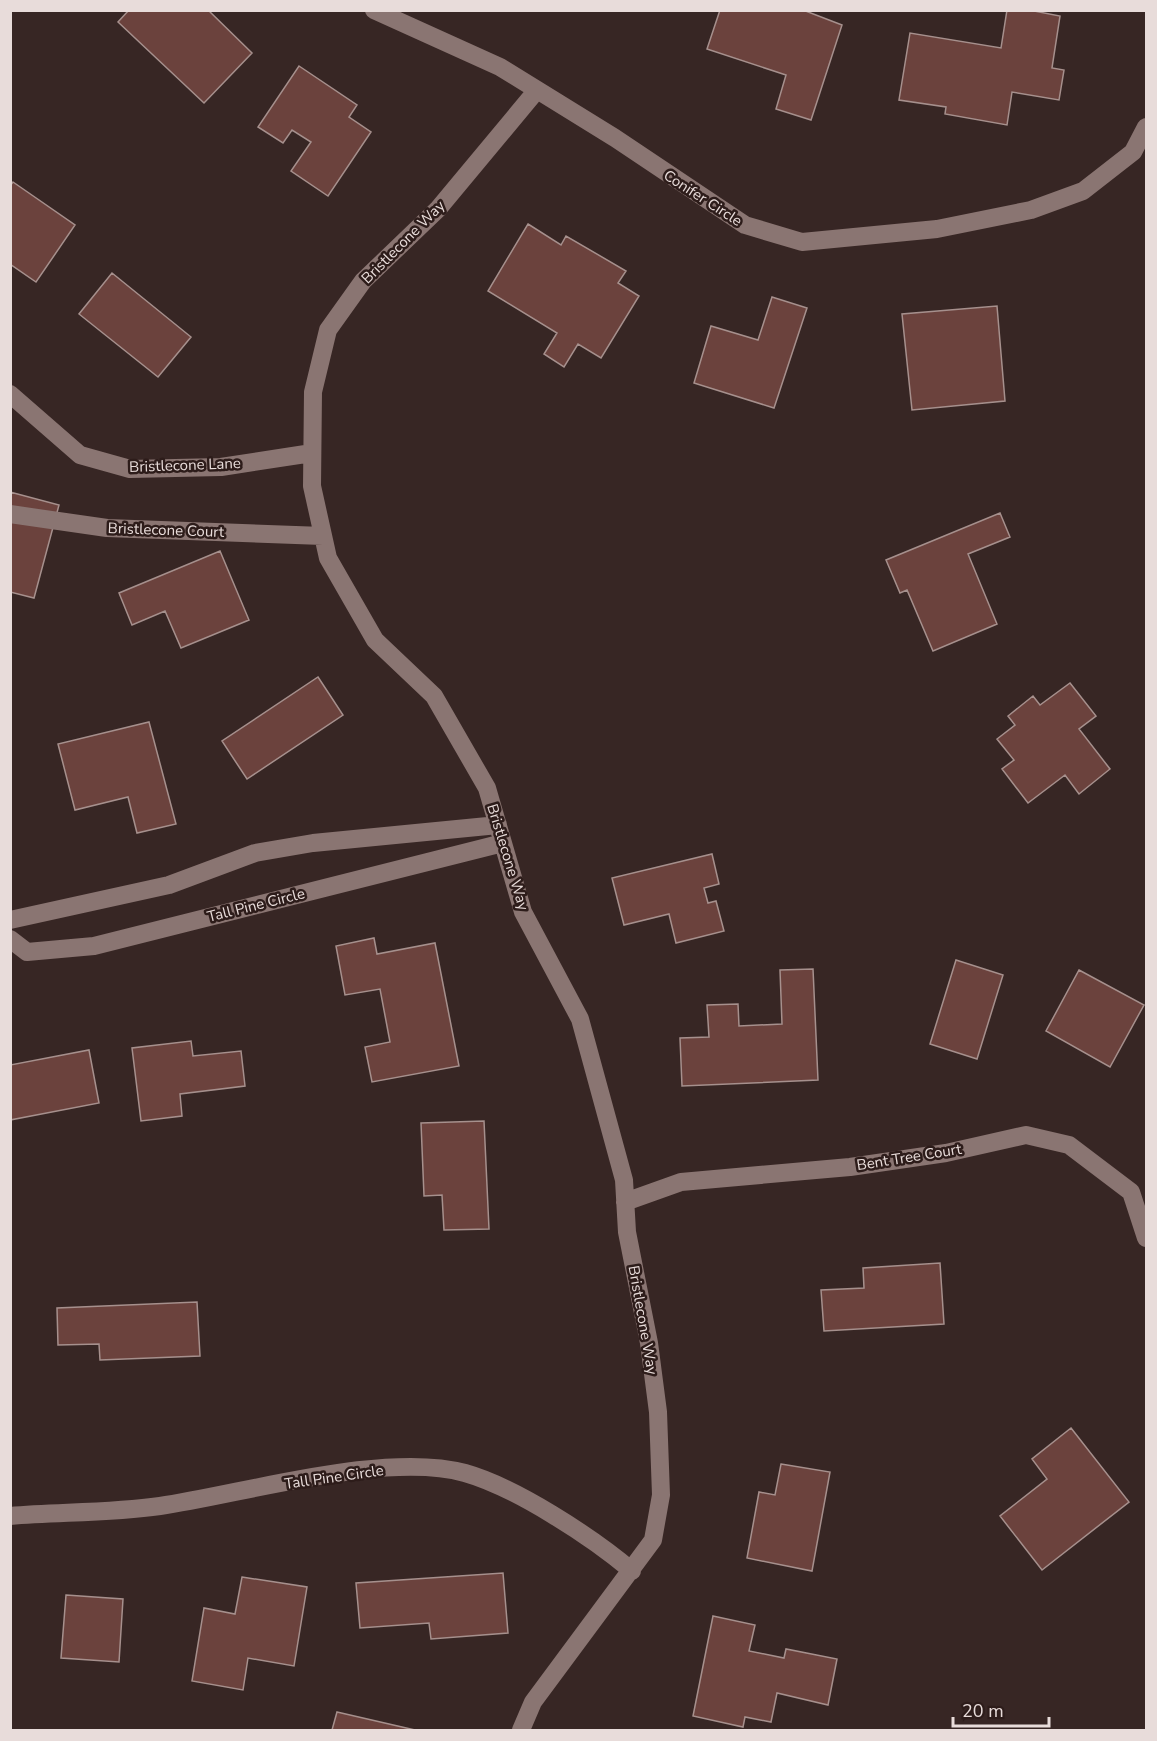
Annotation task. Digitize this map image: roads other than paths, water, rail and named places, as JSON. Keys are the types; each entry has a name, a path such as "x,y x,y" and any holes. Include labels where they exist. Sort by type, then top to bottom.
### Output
{"street":[{"name":"Conifer Circle","path":"374,10 500,67 745,225 802,242 937,229 1031,210 1083,191 1133,152 1146,127"},
{"name":"Bristlecone Way","path":"521,1731 533,1702 632,1571 653,1539 661,1495 658,1412 649,1343 627,1232 624,1180 579,1019 523,912 487,788 434,696 375,640 328,558 312,486 312,453 313,392 328,330 363,281 438,209 537,90"},
{"name":"Bristlecone Lane","path":"10,394 80,455 130,470 221,466 312,453"},
{"path":"10,415 34,415"},
{"name":"Bristlecone Court","path":"10,514 106,528 323,536"},
{"path":"10,920 169,885 255,853 314,843 498,825"},
{"name":"Tall Pine Circle","path":"10,939 27,952 94,946 502,843"},
{"name":"Bent Tree Court","path":"625,1202 681,1182 850,1167 946,1153 1026,1135 1069,1145 1131,1192 1146,1238"},
{"name":"Tall Pine Circle","path":"10,1516 156,1506 341,1474 385,1468 427,1469 464,1473 508,1490 604,1548 632,1571"}]}
